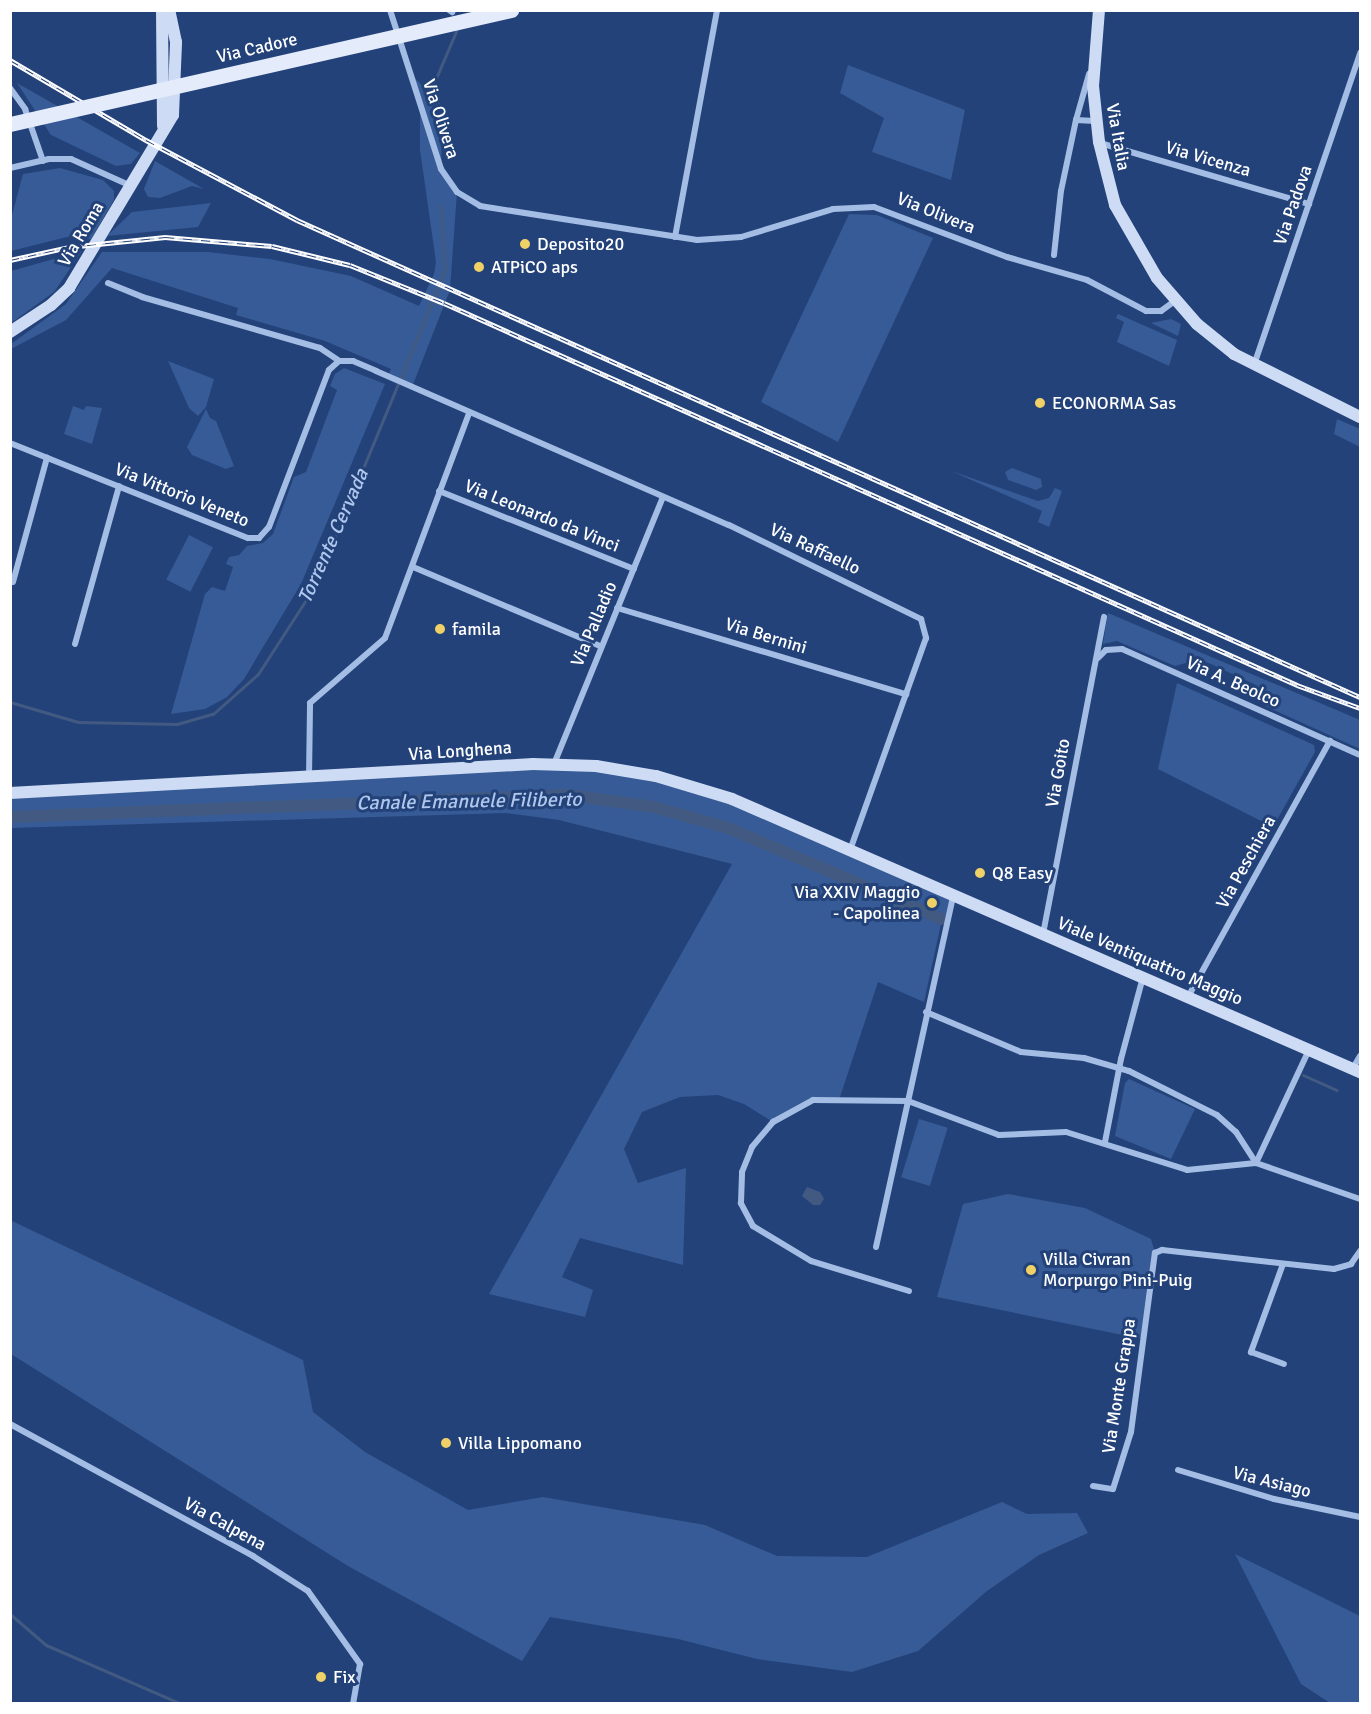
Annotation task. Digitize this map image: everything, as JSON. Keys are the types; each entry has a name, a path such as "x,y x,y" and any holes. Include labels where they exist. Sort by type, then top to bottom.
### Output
{"main road":[{"name":"Via Cadore","path":"10,124 512,10"}],"street":[{"name":"Via Roma","path":"161,135 165,108 162,10"},
{"name":"Via Roma","path":"10,332 65,293 173,116 176,99 176,42 170,10"},
{"name":"Via Olivera","path":"390,10 441,168 457,192 489,208 675,237 741,237 833,209 874,207 1007,257 1087,280 1146,311 1161,311 1174,301"},
{"path":"675,237 717,10"},
{"name":"Via Italia","path":"1099,13 1094,61 1095,121 1115,205 1142,253 1174,301 1211,337 1253,366 1360,417"},
{"name":"Via Padova","path":"1253,366 1360,53"},
{"path":"1054,255 1061,190 1076,120 1094,61"},
{"path":"10,88 26,109 43,161"},
{"path":"1076,120 1095,121"},
{"name":"Via Vicenza","path":"1099,142 1309,204"},
{"path":"10,168 43,161 76,161 131,186"},
{"name":"Via Raffaello","path":"108,283 142,297 320,348 339,361 353,362 388,376 663,497 915,613 926,630 926,638 850,850"},
{"name":"Via Vittorio Veneto","path":"10,443 248,538 260,538 269,527 329,370 339,361"},
{"path":"309,778 310,703 385,638 469,413"},
{"path":"14,582 47,458"},
{"path":"75,644 119,486"},
{"name":"Via Leonardo da Vinci","path":"440,490 634,569"},
{"name":"Via Palladio","path":"554,764 600,646 663,497"},
{"path":"413,567 600,646"},
{"name":"Via Bernini","path":"617,608 906,694"},
{"name":"Via Goito","path":"1042,934 1104,617"},
{"name":"Via A. Beolco","path":"1096,661 1106,650 1122,649 1360,755"},
{"name":"Via Peschiera","path":"1188,997 1330,741"},
{"name":"Via Longhena","path":"10,793 554,764 615,769 687,783 850,850 925,884"},
{"name":"Viale Ventiquattro Maggio","path":"925,884 1357,1070"},
{"path":"876,1248 953,896"},
{"path":"1105,1142 1120,1067 1143,977"},
{"path":"926,1012 1021,1052 1084,1058 1120,1067 1217,1115 1236,1132 1256,1163"},
{"path":"1256,1163 1310,1050"},
{"path":"1357,1070 1360,1056"},
{"path":"909,1291 811,1262 783,1248 745,1216 741,1189 752,1147 773,1122 790,1109 813,1100 908,1101 999,1135 1055,1131 1105,1142 1187,1170 1256,1163 1360,1199"},
{"name":"Via Monte Grappa","path":"1093,1486 1113,1488 1131,1432 1155,1253 1162,1250 1342,1269 1354,1262 1360,1251"},
{"path":"1283,1264 1251,1352 1284,1364"},
{"name":"Via Calpena","path":"10,1424 253,1556 308,1591 360,1664 361,1673 353,1704"},
{"name":"Via Asiago","path":"1178,1470 1274,1499 1360,1517"}],"shaded area":[{"path":"848,65 965,110 951,180 872,152 884,118 840,93"},
{"path":"411,74 443,107 441,168 457,192 450,290 412,387 388,376 391,369 325,341 236,315 238,308 112,268 66,320 11,349 11,344 66,304 102,252 208,252 270,259 351,276 419,306 434,274 436,262 420,150 420,102"},
{"path":"17,83 140,153 131,164 116,166 51,135"},
{"path":"155,161 204,189 192,186 160,198 148,197 144,189"},
{"path":"60,168 103,180 114,191 114,200 91,239 82,240 75,235 11,251 11,219 23,174"},
{"path":"211,203 198,227 107,236 132,212"},
{"path":"849,214 877,215 933,238 838,442 761,402"},
{"path":"82,251 54,292 11,323 11,271"},
{"path":"1118,314 1177,340 1169,366 1117,342 1124,322 1116,318"},
{"path":"1171,319 1181,324 1178,336 1151,323"},
{"path":"168,361 214,379 206,407 198,416 189,408"},
{"path":"344,368 385,384 301,584 244,679 227,697 205,709 171,714 205,594 212,587 225,591 233,567 226,564 229,557 239,555 247,546 263,543 273,534 294,477 306,472 337,390 330,386 335,374"},
{"path":"73,406 84,410 86,406 102,408 92,444 64,434"},
{"path":"206,409 210,418 216,421 234,466 226,469 192,455 187,447"},
{"path":"1337,419 1360,429 1360,447 1334,434"},
{"path":"1012,468 1041,479 1042,487 1036,490 1008,480 1005,472"},
{"path":"951,471 1038,501 1049,498 1055,488 1062,491 1049,527 1038,522 1042,511"},
{"path":"189,535 213,547 190,592 166,580"},
{"path":"1108,613 1360,720 1360,749 1263,705 1256,685 1200,659 1175,666 1117,641 1103,644"},
{"path":"1177,683 1314,745 1315,752 1273,827 1158,769"},
{"path":"533,764 675,780 953,896 949,918 941,924 924,1002 878,982 839,1100 813,1100 773,1122 744,1104 718,1095 680,1097 642,1112 624,1149 638,1183 686,1168 683,1265 580,1238 562,1277 593,1290 585,1317 489,1294 732,864 559,820 506,813 11,828 11,797"},
{"path":"1129,1079 1195,1109 1171,1159 1115,1136 1125,1083"},
{"path":"919,1119 948,1128 930,1186 901,1177"},
{"path":"807,1187 820,1192 824,1199 820,1205 813,1205 802,1196"},
{"path":"1008,1194 1085,1208 1151,1239 1155,1253 1142,1339 937,1297 963,1204"},
{"path":"10,1220 303,1360 313,1412 365,1452 468,1510 543,1497 705,1525 777,1556 867,1557 1002,1502 1027,1514 1077,1513 1088,1533 1039,1555 987,1591 918,1651 852,1672 757,1659 678,1639 550,1617 522,1661 348,1566 11,1354"},
{"path":"1235,1554 1360,1616 1360,1703 1330,1703 1301,1684"}],"waterway":[{"name":"Torrente Cervada","path":"431,90 457,29"},
{"name":"Torrente Cervada","path":"10,702 78,722 177,724 213,714 258,674 313,589 445,271 441,206"},
{"name":"Canale Emanuele Filiberto","path":"10,817 569,795 654,807 728,828 941,919"},
{"name":"Canale Emanuele Filiberto","path":"1303,1075 1337,1090"},
{"path":"10,1614 46,1645 182,1704"}],"railway":[{"path":"10,60 146,140 297,220 1360,697"},
{"path":"10,260 69,247 165,237 272,246 350,265 444,303 1297,685 1360,708"}],"place":[{"name":"Deposito20","path":"525,244"},
{"name":"ATPiCO aps","path":"479,267"},
{"name":"ECONORMA Sas","path":"1040,403"},
{"name":"famila","path":"440,629"},
{"name":"Q8 Easy","path":"980,873"},
{"name":"Via XXIV Maggio - Capolinea","path":"932,903"},
{"name":"Villa Civran Morpurgo Pini-Puig","path":"1031,1270"},
{"name":"Villa Lippomano","path":"446,1443"},
{"name":"Fix","path":"321,1677"}]}
